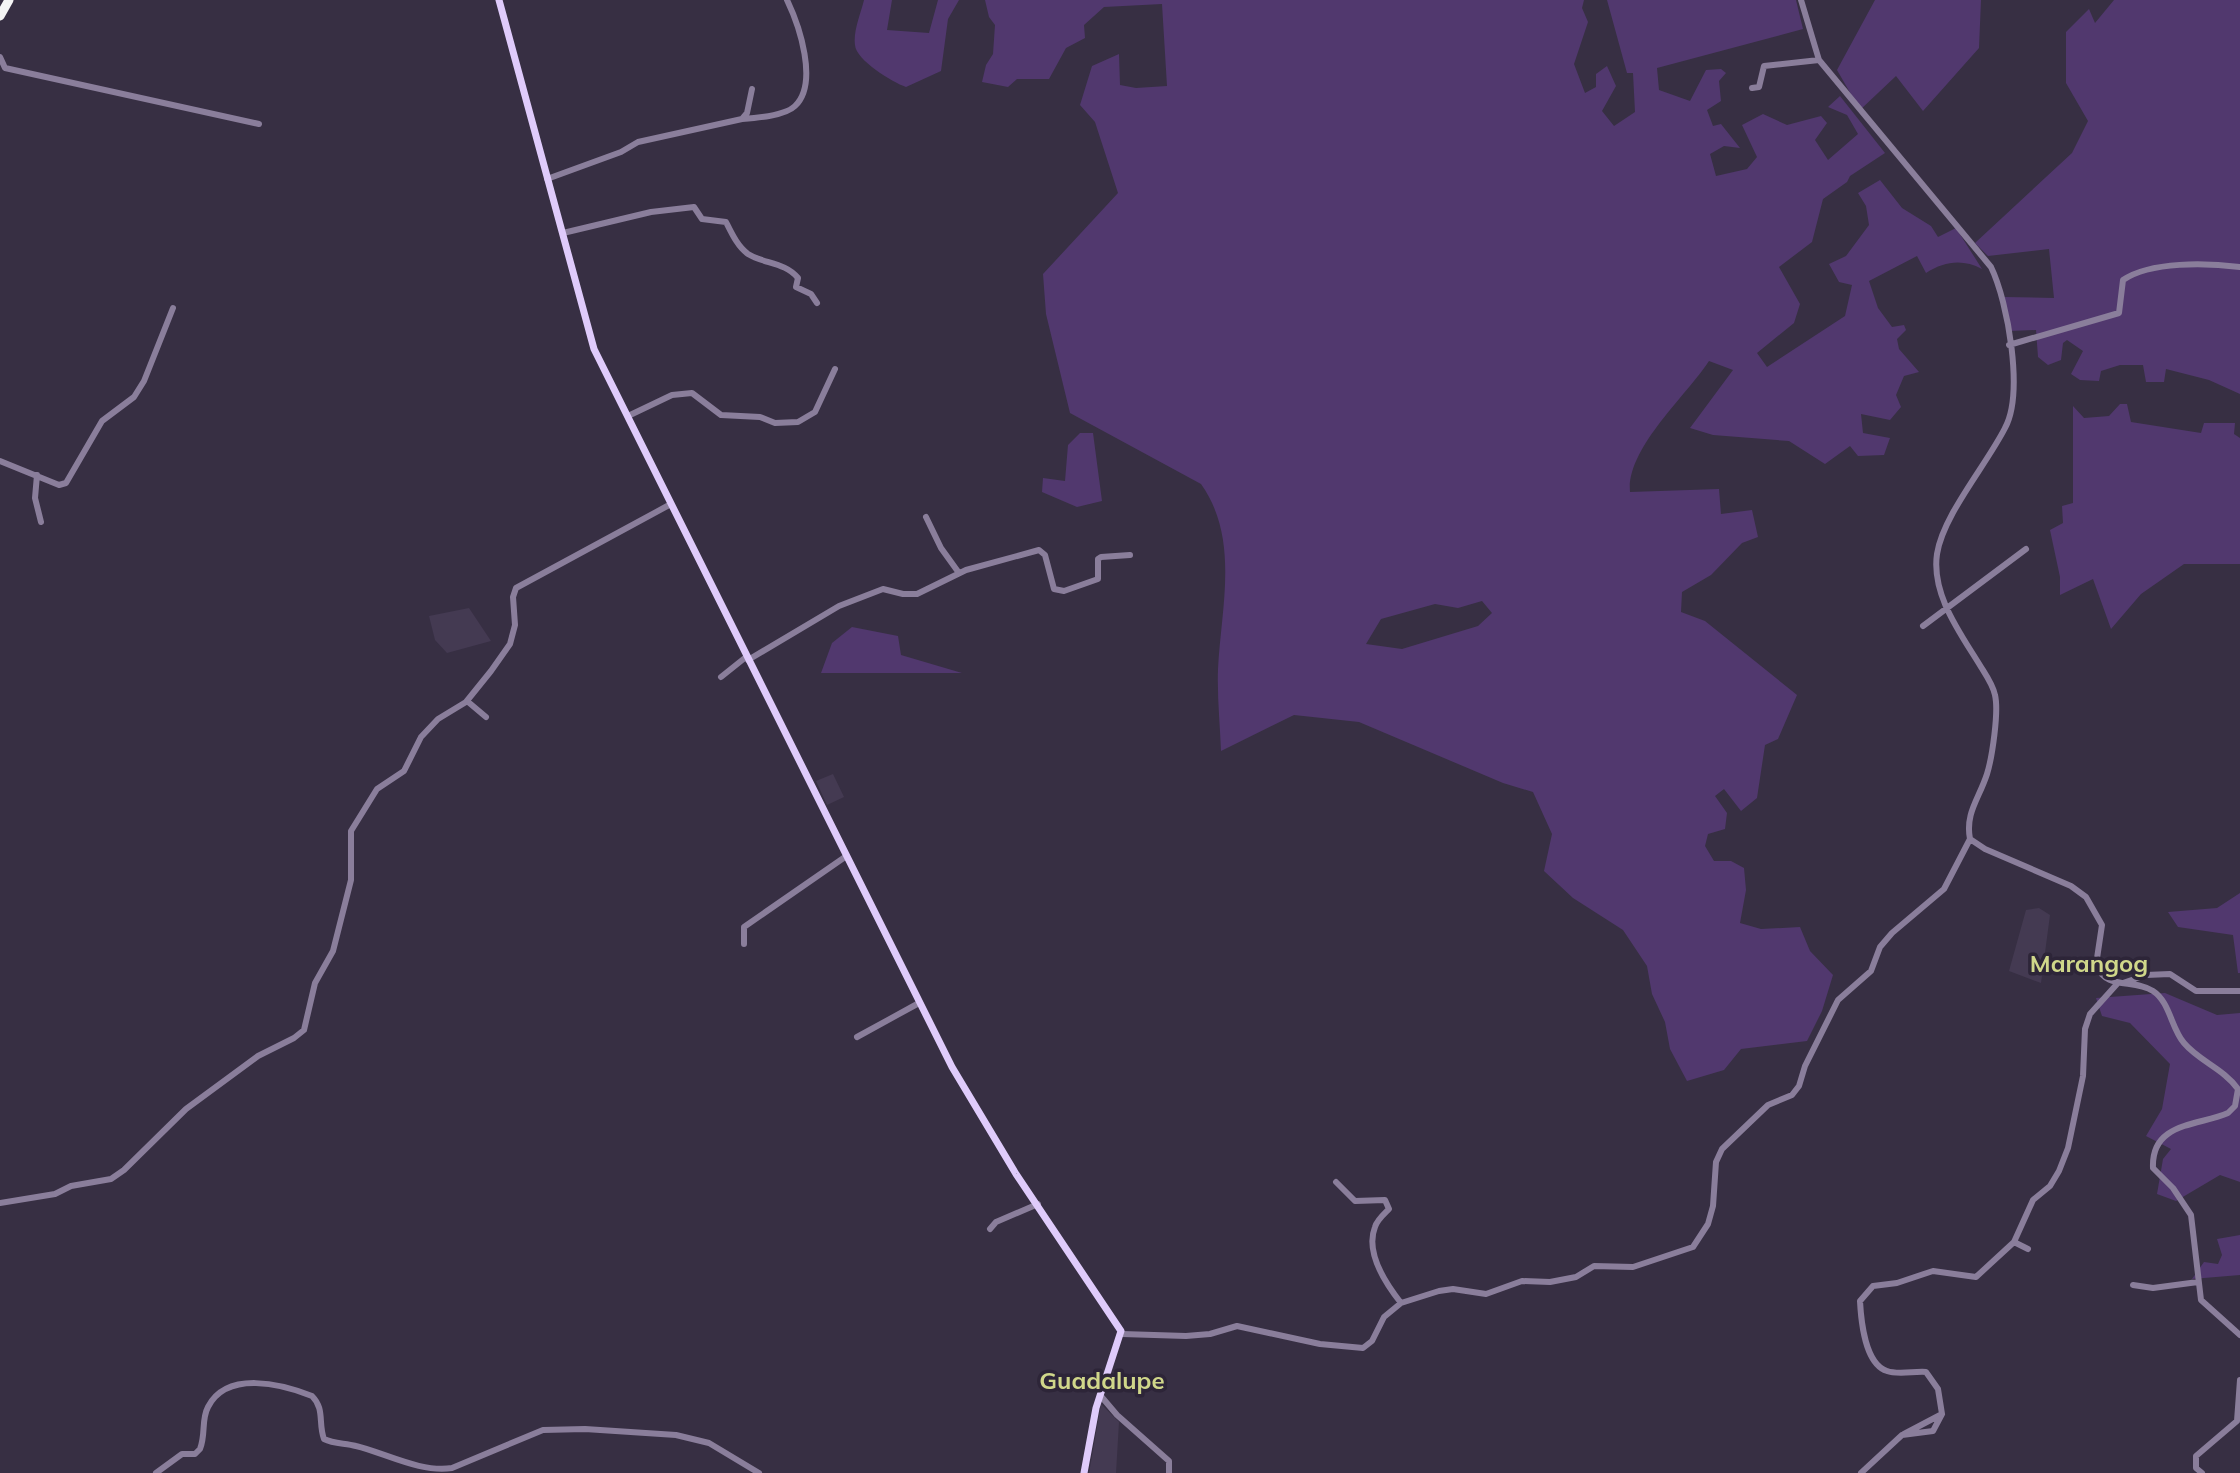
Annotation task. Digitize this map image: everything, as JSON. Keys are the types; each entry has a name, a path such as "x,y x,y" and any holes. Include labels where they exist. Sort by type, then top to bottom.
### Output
{"highway":[{"path":"0,16 9,0"}],"main road":[{"path":"499,0 594,349 819,799 845,857 970,1099 1122,1334 1100,1395 1084,1473"}],"street":[{"path":"547,178 621,152 638,142 790,109 798,103 807,61 799,24 787,0"},
{"path":"1122,1334 1186,1336 1237,1326 1357,1349 1372,1342 1384,1317 1401,1303 1439,1291 1453,1289 1478,1295 1522,1281 1550,1282 1576,1278 1594,1266 1633,1267 1693,1247 1708,1224 1713,1206 1716,1162 1722,1149 1768,1105 1792,1095 1799,1086 1805,1066 1838,1000 1871,971 1880,947 1892,933 1944,889 1970,839 1968,818 1987,772 1995,696 1947,608 1941,591 1937,554 1955,512 2006,428 2013,396 2004,301 1991,267 1819,60 1801,0"},
{"path":"0,57 5,68 259,124"},
{"path":"1752,88 1759,87 1765,66 1819,60"},
{"path":"742,119 747,113 752,89"},
{"path":"563,233 651,212 694,207 702,219 726,222 734,239 748,254 792,272 797,278 796,287 811,294 817,303"},
{"path":"2009,345 2119,313 2123,280 2139,270 2204,265 2240,267"},
{"path":"0,461 59,485 70,478 102,421 134,397 144,381 173,308"},
{"path":"628,416 672,395 692,393 721,415 760,417 775,423 798,422 816,412 835,369"},
{"path":"37,475 35,498 41,522"},
{"path":"0,1203 55,1194 71,1186 111,1178 124,1170 186,1109 258,1056 304,1030 315,983 331,958 351,880 351,831 377,789 404,771 421,737 439,719 467,701 510,643 515,625 513,597 516,588 671,504"},
{"path":"926,516 941,548 959,573"},
{"path":"1923,626 2026,549"},
{"path":"721,677 747,658 839,606 883,589 917,594 959,573 1039,550 1045,555 1055,589 1064,591 1098,579 1098,559 1101,557 1130,555"},
{"path":"467,701 486,717"},
{"path":"1970,839 1984,849 2071,886 2086,897 2102,925 2096,965 2104,976 2120,984 2153,991 2163,1002 2184,1043 2230,1078 2238,1089 2235,1106 2228,1113 2168,1132 2159,1140 2152,1158 2153,1168 2173,1188 2191,1215 2198,1282 2206,1306 2240,1335"},
{"path":"744,944 744,927 845,857"},
{"path":"1902,1435 1933,1431 1942,1415 1938,1388 1926,1372 1888,1372 1878,1366 1866,1343 1861,1325 1860,1301 1873,1286 1897,1283 1918,1273 1952,1272 1976,1278 2014,1242 2033,1200 2050,1186 2068,1148 2085,1062 2085,1029 2090,1014 2120,984 2146,975 2170,974 2196,991 2240,991"},
{"path":"857,1037 919,1003"},
{"path":"1336,1182 1355,1201 1385,1200 1389,1209 1375,1225 1373,1238 1376,1262 1401,1303"},
{"path":"989,1229 996,1222 1038,1204"},
{"path":"2014,1242 2028,1248"},
{"path":"2133,1285 2153,1288 2198,1282"},
{"path":"2202,1473 2196,1468 2196,1456 2237,1420 2240,1380"},
{"path":"156,1473 182,1454 195,1454 200,1449 209,1405 214,1397 239,1383 273,1385 312,1396 321,1411 320,1429 324,1439 436,1469 452,1468 543,1430 584,1429 676,1434 709,1443 759,1473"},
{"path":"1100,1395 1117,1415 1169,1461 1169,1473"},
{"path":"1861,1473 1902,1435 1942,1415"}],"shaded area":[{"path":"864,0 892,0 887,30 929,33 938,0 959,0 948,19 941,71 906,87 868,64 855,45 856,28"},
{"path":"985,0 1584,0 1582,8 1588,22 1574,64 1585,93 1596,87 1596,74 1607,66 1616,86 1602,111 1614,126 1635,112 1633,73 1627,73 1607,0 1796,0 1803,29 1657,68 1659,90 1690,101 1706,70 1721,69 1726,73 1719,81 1721,101 1707,110 1713,126 1721,124 1740,148 1724,146 1710,154 1716,176 1747,169 1757,157 1742,125 1763,114 1787,125 1821,116 1827,123 1815,140 1828,160 1858,134 1847,115 1828,107 1840,96 1885,153 1850,176 1847,182 1823,199 1812,242 1779,267 1800,304 1794,323 1757,353 1767,367 1845,316 1852,285 1839,282 1829,264 1846,256 1869,225 1866,206 1858,193 1880,180 1902,208 1931,226 1938,237 1956,228 1982,269 1954,263 1926,273 1917,256 1869,281 1878,308 1892,327 1904,325 1906,330 1897,339 1899,349 1919,372 1904,376 1896,395 1901,407 1890,420 1861,414 1863,433 1890,438 1884,455 1858,456 1850,446 1825,464 1789,441 1713,435 1690,428 1733,370 1709,361 1659,423 1637,458 1631,475 1630,492 1719,489 1721,514 1752,510 1758,537 1742,543 1711,575 1682,592 1681,612 1705,621 1797,695 1778,739 1765,745 1757,798 1741,811 1724,789 1715,796 1727,813 1725,829 1708,834 1705,846 1714,861 1731,861 1744,868 1746,890 1740,923 1761,929 1800,927 1810,951 1833,975 1822,1011 1807,1041 1741,1049 1724,1070 1687,1081 1670,1049 1665,1022 1652,994 1647,966 1623,930 1573,898 1544,871 1552,834 1533,792 1503,783 1359,722 1294,715 1221,751 1218,669 1225,574 1221,528 1213,505 1201,484 1070,413 1046,314 1043,274 1118,193 1095,122 1080,105 1092,66 1119,54 1120,85 1136,88 1167,86 1162,4 1104,7 1084,25 1085,38 1066,48 1049,79 1017,79 1008,87 982,82 986,65 993,54 995,25 989,17","holes":["1482,601 1492,613 1478,626 1402,649 1366,644 1381,619 1435,604 1458,608"]},
{"path":"1875,0 1981,0 1979,48 1923,111 1896,76 1860,110 1837,70"},
{"path":"2114,0 2240,0 2240,394 2209,380 2166,369 2164,382 2146,382 2143,365 2120,365 2101,371 2099,381 2080,380 2071,374 2083,351 2067,340 2063,343 2061,360 2048,365 2038,357 2036,330 2009,331 2004,297 2054,298 2049,249 1988,256 1975,243 2072,153 2088,121 2066,83 2066,32 2089,9 2095,23"},
{"path":"2120,404 2127,404 2131,422 2201,433 2204,423 2235,423 2234,434 2240,438 2240,564 2184,564 2141,594 2111,629 2093,579 2060,595 2060,577 2050,530 2063,523 2062,506 2073,503 2073,406 2084,418 2109,416"},
{"path":"1080,433 1093,433 1102,501 1077,507 1042,492 1043,478 1065,481 1068,445"},
{"path":"469,608 491,641 447,653 435,640 429,616"},
{"path":"852,627 898,636 901,655 962,673 821,673 832,643"},
{"path":"833,774 844,797 827,805 816,781"},
{"path":"2240,893 2238,973 2233,935 2178,927 2168,912 2217,908"},
{"path":"2039,908 2050,915 2041,983 2009,971 2026,910"},
{"path":"2165,993 2217,1015 2240,1013 2240,1182 2220,1175 2176,1201 2157,1194 2163,1159 2171,1149 2146,1136 2162,1109 2170,1064 2130,1023 2102,1016 2096,998"},
{"path":"2240,1235 2240,1275 2192,1279 2204,1262 2218,1264 2222,1255 2217,1239"},
{"path":"1101,1404 1119,1422 1116,1473 1089,1473"}],"district":[{"name":"Marangog","path":"2089,964"},
{"name":"Guadalupe","path":"1102,1381"}]}
